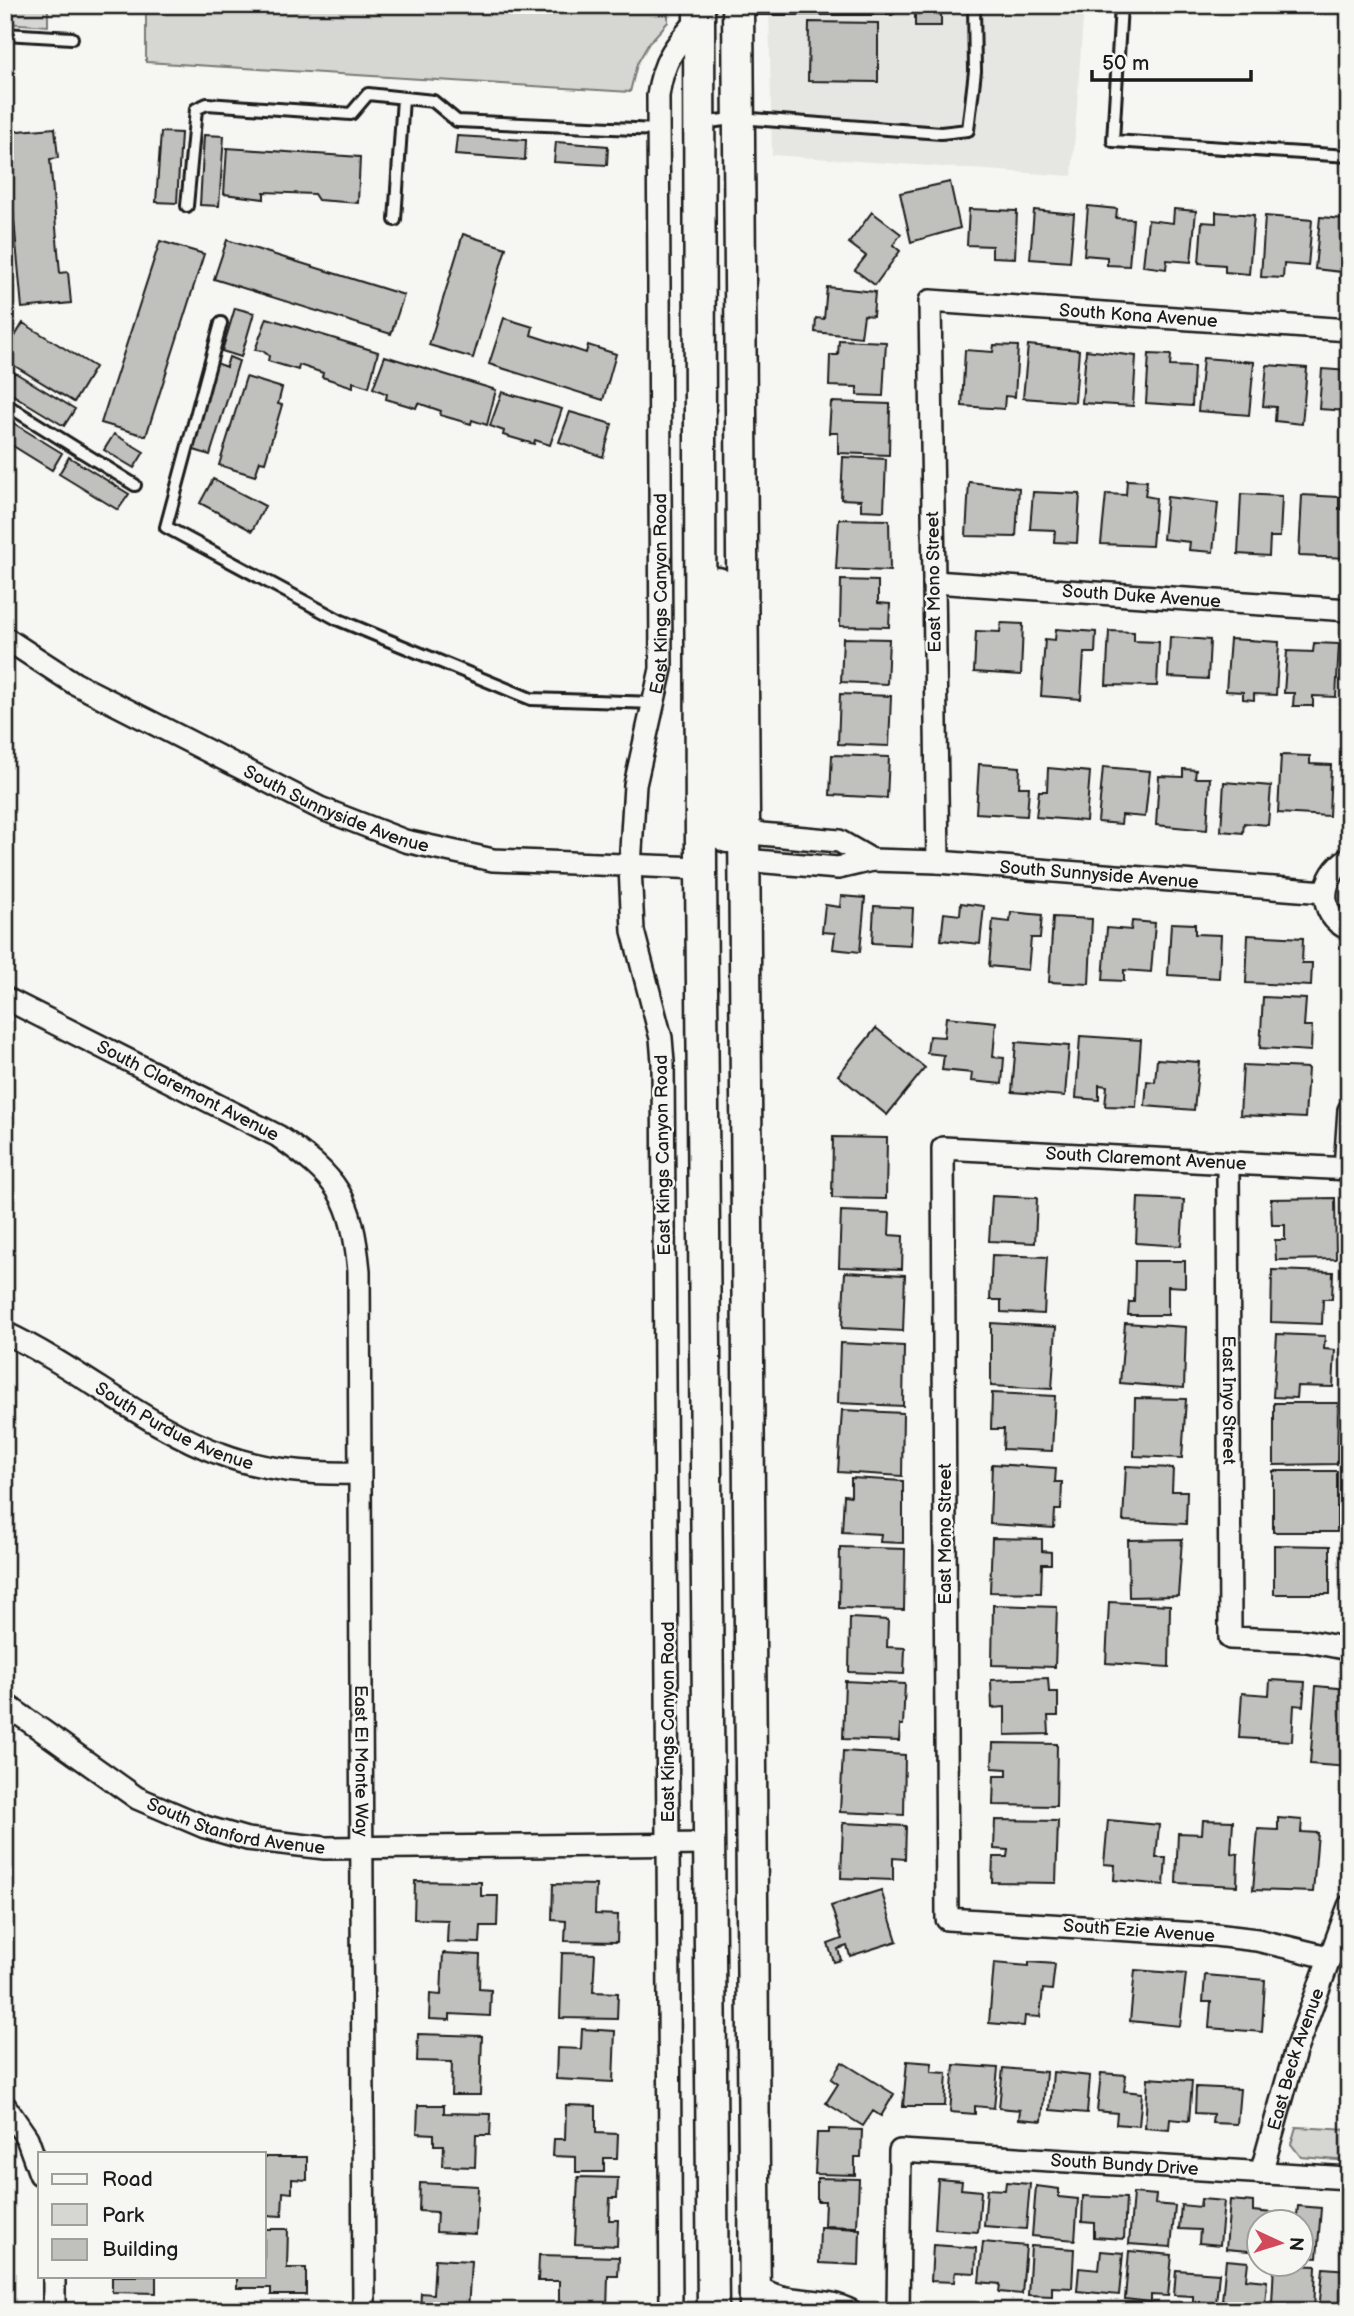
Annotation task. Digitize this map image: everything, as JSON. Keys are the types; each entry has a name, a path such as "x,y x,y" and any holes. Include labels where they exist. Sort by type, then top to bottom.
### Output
{"main road":[{"path":"738,7 750,2302"},
{"name":"East Kings Canyon Road","path":"699,12 701,868 713,2311"},
{"path":"701,531 721,593 725,821 731,847 744,860"},
{"path":"701,868 713,873 724,894 726,1149 745,1208"},
{"path":"711,2063 727,2120 730,2274 750,2302"}],"street":[{"name":"East Kings Canyon Road","path":"671,2311 663,1062 660,1038 633,931 630,866 635,785 656,703 661,669 657,130 661,71 672,49 699,12"},
{"name":"South Kona Avenue","path":"930,301 1349,330"},
{"name":"East Mono Street","path":"930,301 938,862"},
{"name":"South Duke Avenue","path":"934,582 1349,610"},
{"name":"South Sunnyside Avenue","path":"5,639 74,684 362,827 443,852 493,860 701,868"},
{"name":"South Sunnyside Avenue","path":"744,827 761,834 839,841 872,860"},
{"path":"1349,858 1329,876 1325,891 1326,905 1332,916 1349,929"},
{"name":"South Sunnyside Avenue","path":"744,860 838,868 872,860 938,862 1325,891"},
{"name":"South Claremont Avenue","path":"5,998 278,1136 312,1160 334,1181 349,1210"},
{"path":"1347,1169 1349,1110"},
{"name":"East Mono Street","path":"943,1148 947,1919"},
{"name":"South Claremont Avenue","path":"943,1148 1347,1169"},
{"name":"East Inyo Street","path":"1228,1164 1230,1638 1307,1641 1349,1649"},
{"name":"East El Monte Way","path":"349,1210 356,1237 359,1271 364,2311"},
{"name":"South Purdue Avenue","path":"5,1333 38,1348 180,1435 219,1454 292,1471 359,1473"},
{"name":"South Stanford Avenue","path":"5,1704 109,1781 170,1814 247,1839 292,1847 360,1848 710,1844"},
{"name":"East Beck Avenue","path":"1261,2173 1295,2052 1349,1906"},
{"name":"South Ezie Avenue","path":"947,1919 1215,1935 1257,1940 1328,1957"},
{"path":"5,2106 27,2138 38,2168"},
{"name":"South Bundy Drive","path":"898,2311 900,2151 1349,2178"},
{"path":"54,2278 54,2311"},
{"path":"750,2302 766,2293 781,2299 839,2304 851,2311"}],"lane":[{"path":"738,7 890,8 891,5"},
{"path":"699,123 739,118 941,134 968,130 975,71 974,5"},
{"path":"1121,5 1113,141 1349,156"},
{"path":"5,34 72,38"},
{"path":"187,206 196,109 207,104 351,114 368,94 433,101 457,121 657,130"},
{"path":"396,220 403,98"},
{"path":"222,323 166,527 339,620 531,699 656,703"},
{"path":"5,404 135,485"}],"shaded area":[{"path":"769,5 1084,5 1072,176 772,155"}],"green space":[{"path":"5,5 48,5 48,26 5,23"},
{"path":"146,5 668,5 668,22 649,43 637,64 630,92 146,62"},
{"path":"1296,2127 1349,2130 1349,2161 1301,2157 1291,2144"}],"building":[{"path":"915,7 941,7 941,26 915,26"},
{"path":"809,22 878,23 878,82 808,81"},
{"path":"55,128 58,158 50,159 60,273 68,272 71,303 22,308 6,132"},
{"path":"161,132 181,133 177,203 156,202"},
{"path":"204,135 224,136 219,206 200,205"},
{"path":"457,136 526,140 525,160 455,155"},
{"path":"556,142 608,146 607,165 554,162"},
{"path":"227,148 360,157 358,203 318,200 314,194 264,192 264,199 224,194"},
{"path":"950,182 960,228 911,242 900,193"},
{"path":"1088,206 1117,209 1116,218 1133,219 1129,266 1107,265 1107,257 1084,255"},
{"path":"969,209 1017,211 1015,258 992,257 992,246 967,245"},
{"path":"1174,209 1196,211 1191,262 1167,260 1166,269 1143,266 1148,220 1173,223"},
{"path":"1034,210 1074,214 1070,262 1030,259"},
{"path":"872,212 901,234 893,245 900,251 875,285 855,270 866,256 849,243"},
{"path":"1216,212 1254,215 1249,274 1225,272 1225,265 1199,263 1202,222 1216,223"},
{"path":"1265,216 1312,220 1308,266 1284,264 1283,278 1261,277"},
{"path":"1320,217 1344,219 1343,232 1349,232 1349,280 1340,280 1341,272 1315,269"},
{"path":"463,234 506,248 473,358 429,345"},
{"path":"227,240 404,295 391,334 214,279"},
{"path":"160,241 204,254 146,436 101,423"},
{"path":"827,287 875,292 873,316 864,315 861,337 815,332 816,318 824,319"},
{"path":"235,308 254,313 241,357 222,351"},
{"path":"267,318 378,352 369,387 353,382 353,387 322,377 323,373 299,365 298,370 268,361 269,356 263,351 255,350"},
{"path":"504,318 533,327 531,335 586,353 588,345 616,354 603,400 489,364"},
{"path":"23,323 95,367 74,402 5,360 5,353"},
{"path":"839,340 886,342 883,396 857,395 857,387 829,386 830,355 838,355"},
{"path":"994,345 1018,346 1015,397 1005,396 1004,409 962,406 965,350 993,352"},
{"path":"1028,345 1079,350 1075,402 1023,398"},
{"path":"1086,350 1136,356 1133,406 1082,403"},
{"path":"1149,354 1171,355 1170,366 1194,367 1192,406 1146,403"},
{"path":"385,356 496,390 487,425 472,420 471,424 440,415 441,411 418,403 416,408 386,399 387,394 373,388"},
{"path":"229,357 239,361 210,455 191,449 217,363 226,367"},
{"path":"1203,358 1254,362 1249,415 1198,411"},
{"path":"1267,365 1307,368 1302,424 1275,421 1276,407 1263,406"},
{"path":"1322,369 1349,371 1349,411 1319,409"},
{"path":"14,372 75,409 64,426 5,390"},
{"path":"246,377 282,388 278,404 282,405 265,462 260,461 255,476 219,465"},
{"path":"502,392 562,409 550,445 535,440 534,444 503,435 504,431 490,426"},
{"path":"831,402 890,404 889,455 838,453 838,433 829,433"},
{"path":"570,412 612,424 603,457 559,442"},
{"path":"5,418 62,453 52,470 5,441"},
{"path":"114,434 144,452 134,468 104,450"},
{"path":"69,457 129,494 118,510 59,474"},
{"path":"843,457 886,459 884,511 861,510 861,500 841,499"},
{"path":"213,479 265,506 252,531 200,503"},
{"path":"1127,480 1147,481 1145,496 1156,498 1152,546 1101,544 1106,494 1126,495"},
{"path":"969,482 1019,488 1016,537 966,536"},
{"path":"1033,492 1080,494 1077,543 1054,542 1055,530 1030,529"},
{"path":"1241,494 1282,496 1280,537 1270,537 1269,556 1238,554"},
{"path":"1302,495 1339,497 1339,509 1349,509 1349,558 1299,556"},
{"path":"1167,497 1218,503 1213,552 1189,550 1190,542 1163,539"},
{"path":"839,519 889,520 890,571 836,569"},
{"path":"841,580 878,581 878,603 890,604 889,627 840,626"},
{"path":"1001,623 1023,624 1021,675 974,672 976,631 1000,632"},
{"path":"1056,629 1096,632 1095,653 1084,653 1081,699 1041,696 1045,639 1055,640"},
{"path":"1109,631 1134,632 1134,641 1159,642 1157,686 1106,685"},
{"path":"1170,637 1210,640 1208,679 1168,677"},
{"path":"843,638 889,639 887,684 841,682"},
{"path":"1230,639 1279,642 1276,695 1254,694 1254,700 1243,699 1243,692 1226,691"},
{"path":"1314,643 1339,644 1336,697 1313,696 1313,706 1293,706 1294,693 1284,693 1287,651 1313,652"},
{"path":"840,694 891,696 889,746 838,744"},
{"path":"832,755 889,757 887,798 830,795"},
{"path":"1281,755 1310,756 1310,764 1331,765 1329,816 1278,813"},
{"path":"1341,758 1349,758 1349,806 1339,806"},
{"path":"979,764 1020,767 1019,787 1029,787 1027,816 976,813"},
{"path":"1103,767 1150,771 1145,817 1122,815 1121,824 1098,822"},
{"path":"1048,768 1090,772 1086,821 1036,817 1039,791 1047,791"},
{"path":"1183,769 1196,770 1195,778 1210,778 1207,830 1156,825 1159,776 1183,777"},
{"path":"1224,782 1271,786 1268,825 1244,823 1243,833 1221,831"},
{"path":"841,896 865,898 860,952 833,949 835,933 822,932 825,905 840,907"},
{"path":"961,903 984,906 980,944 941,940 944,913 960,915"},
{"path":"874,906 913,908 911,945 872,943"},
{"path":"1011,912 1042,915 1040,938 1031,938 1028,970 989,966 993,920 1010,922"},
{"path":"1053,917 1092,919 1089,984 1049,982"},
{"path":"1132,921 1155,923 1151,972 1124,970 1124,981 1103,980 1107,928 1131,930"},
{"path":"1171,923 1195,924 1195,934 1221,935 1219,978 1168,975"},
{"path":"1248,935 1303,938 1302,963 1312,963 1311,986 1246,983"},
{"path":"1263,997 1306,999 1304,1026 1312,1026 1311,1051 1260,1048"},
{"path":"946,1017 996,1022 993,1057 1004,1058 1002,1084 971,1081 972,1073 942,1070 944,1055 927,1053 929,1036 944,1037"},
{"path":"876,1028 925,1068 887,1115 838,1075"},
{"path":"1080,1036 1141,1040 1136,1107 1105,1106 1107,1086 1099,1085 1099,1100 1076,1098"},
{"path":"1016,1042 1069,1046 1065,1096 1012,1092"},
{"path":"1157,1059 1199,1062 1194,1110 1145,1106 1147,1081 1155,1082"},
{"path":"1243,1065 1308,1068 1305,1118 1240,1115"},
{"path":"833,1137 887,1138 886,1199 832,1198"},
{"path":"992,1196 1037,1198 1035,1243 989,1241"},
{"path":"1138,1198 1184,1200 1181,1246 1136,1243"},
{"path":"1335,1198 1336,1259 1276,1260 1275,1240 1285,1240 1285,1225 1272,1225 1271,1199"},
{"path":"841,1211 890,1213 889,1235 903,1236 902,1269 839,1267"},
{"path":"992,1255 1047,1257 1044,1314 1001,1312 1001,1300 990,1300"},
{"path":"1135,1261 1185,1261 1185,1287 1168,1286 1168,1315 1128,1315 1129,1302 1134,1302"},
{"path":"1272,1270 1333,1272 1332,1299 1323,1299 1322,1324 1271,1322"},
{"path":"845,1272 905,1275 903,1331 842,1328"},
{"path":"991,1323 1056,1327 1052,1389 991,1386"},
{"path":"1125,1323 1186,1327 1184,1388 1120,1383"},
{"path":"1277,1334 1325,1336 1324,1349 1335,1350 1333,1387 1297,1386 1296,1398 1273,1397"},
{"path":"840,1343 904,1346 903,1406 838,1403"},
{"path":"992,1393 1055,1396 1052,1451 1003,1449 1004,1429 991,1429"},
{"path":"1135,1398 1186,1399 1182,1458 1134,1456"},
{"path":"1274,1403 1338,1403 1337,1464 1274,1465"},
{"path":"842,1410 903,1413 902,1476 838,1472"},
{"path":"992,1464 1056,1468 1055,1482 1062,1482 1061,1510 1055,1510 1054,1528 990,1524"},
{"path":"1126,1466 1173,1468 1172,1491 1187,1491 1186,1524 1123,1521"},
{"path":"1273,1471 1337,1471 1337,1532 1273,1532"},
{"path":"851,1478 903,1481 903,1543 880,1542 881,1534 842,1532 844,1495 851,1496"},
{"path":"992,1538 1042,1539 1042,1551 1051,1552 1051,1564 1042,1564 1041,1593 990,1592"},
{"path":"1182,1539 1178,1596 1129,1597 1128,1540"},
{"path":"1274,1545 1330,1546 1330,1594 1274,1594"},
{"path":"840,1547 905,1549 904,1610 839,1608"},
{"path":"1109,1602 1170,1605 1169,1667 1106,1663"},
{"path":"993,1605 1057,1607 1055,1667 992,1665"},
{"path":"850,1618 888,1620 887,1647 905,1648 904,1674 849,1672"},
{"path":"1048,1678 1049,1692 1058,1692 1058,1716 1048,1716 1049,1734 1005,1735 1005,1707 992,1708 991,1680"},
{"path":"1270,1680 1305,1682 1303,1706 1294,1705 1292,1741 1239,1738 1242,1693 1269,1695"},
{"path":"845,1681 905,1684 903,1725 900,1725 899,1741 843,1739"},
{"path":"1316,1686 1348,1689 1349,1767 1310,1764"},
{"path":"993,1743 1057,1744 1056,1806 993,1805 994,1776 1007,1776 1007,1769 992,1768"},
{"path":"843,1751 905,1755 904,1815 840,1812"},
{"path":"1278,1818 1302,1820 1301,1832 1318,1833 1313,1892 1253,1890 1258,1829 1278,1830"},
{"path":"995,1820 1058,1821 1056,1883 992,1882 993,1857 1007,1857 1008,1850 994,1849"},
{"path":"1108,1820 1159,1825 1156,1858 1166,1858 1164,1885 1114,1880 1115,1865 1104,1864"},
{"path":"1203,1820 1233,1821 1231,1853 1238,1854 1237,1886 1176,1883 1178,1833 1202,1834"},
{"path":"843,1823 906,1826 905,1859 893,1858 893,1880 841,1878"},
{"path":"415,1881 481,1882 481,1896 498,1896 497,1926 481,1926 480,1943 447,1942 448,1920 414,1919"},
{"path":"553,1884 596,1885 595,1914 618,1915 617,1942 565,1941 566,1921 552,1920"},
{"path":"881,1890 897,1941 850,1956 847,1946 838,1949 841,1960 834,1962 828,1944 842,1939 831,1906"},
{"path":"443,1953 480,1955 479,1989 491,1990 490,2016 450,2014 450,2020 429,2019 430,1994 441,1995"},
{"path":"562,1953 595,1954 593,1992 618,1993 617,2019 560,2018"},
{"path":"1029,1962 1055,1964 1052,1990 1043,1989 1040,2017 1025,2016 1024,2026 989,2023 994,1963 1029,1966"},
{"path":"1135,1970 1186,1974 1180,2026 1130,2021"},
{"path":"1205,1975 1265,1980 1262,2032 1209,2028 1211,2002 1203,2002"},
{"path":"582,2029 615,2031 613,2082 556,2079 557,2048 581,2049"},
{"path":"418,2034 482,2036 480,2095 451,2095 452,2062 417,2061"},
{"path":"907,2061 932,2063 931,2072 947,2073 945,2106 903,2106"},
{"path":"842,2062 894,2094 881,2116 873,2111 863,2126 826,2103 838,2084 831,2079"},
{"path":"954,2065 998,2068 994,2108 975,2106 975,2114 950,2112"},
{"path":"1003,2068 1046,2072 1042,2121 1019,2119 1020,2110 999,2108"},
{"path":"1053,2072 1090,2076 1087,2113 1050,2110"},
{"path":"1101,2073 1126,2075 1124,2091 1142,2093 1139,2126 1116,2124 1117,2113 1097,2111"},
{"path":"1148,2078 1192,2081 1189,2121 1170,2119 1169,2130 1145,2128"},
{"path":"1196,2087 1240,2089 1237,2124 1212,2123 1213,2114 1195,2113"},
{"path":"418,2105 444,2105 444,2113 491,2114 490,2135 476,2135 475,2167 443,2166 444,2145 434,2145 434,2134 417,2133"},
{"path":"566,2105 596,2106 596,2133 618,2134 617,2158 604,2158 604,2172 576,2172 576,2157 553,2156 554,2139 565,2139"},
{"path":"829,2129 862,2130 861,2157 855,2157 855,2175 815,2174 817,2133 829,2133"},
{"path":"266,2157 307,2157 307,2180 292,2179 292,2193 283,2192 282,2216 266,2215"},
{"path":"578,2177 618,2178 617,2198 610,2198 609,2220 618,2220 617,2246 575,2244"},
{"path":"817,2178 859,2179 857,2227 824,2226 825,2201 817,2201"},
{"path":"938,2179 962,2181 961,2189 981,2191 978,2232 935,2229"},
{"path":"1006,2182 1030,2184 1026,2229 984,2226 987,2189 1005,2190"},
{"path":"420,2183 478,2186 476,2234 436,2232 437,2212 419,2211"},
{"path":"1036,2186 1059,2189 1059,2197 1078,2199 1075,2240 1032,2236"},
{"path":"1133,2193 1156,2195 1155,2204 1175,2206 1171,2247 1129,2244"},
{"path":"1083,2196 1126,2198 1124,2239 1094,2237 1094,2223 1082,2222"},
{"path":"1201,2199 1224,2201 1220,2245 1199,2243 1200,2230 1179,2229 1181,2205 1200,2207"},
{"path":"1230,2200 1253,2202 1253,2208 1246,2208 1246,2251 1226,2249"},
{"path":"1298,2206 1321,2208 1317,2258 1316,2208"},
{"path":"820,2227 860,2229 859,2265 819,2263"},
{"path":"266,2229 288,2229 287,2268 306,2268 306,2295 271,2295 271,2288 237,2288 237,2278 266,2278"},
{"path":"983,2242 1026,2246 1022,2294 999,2292 1000,2284 979,2282"},
{"path":"933,2245 976,2248 975,2273 955,2272 954,2282 931,2281"},
{"path":"1031,2246 1074,2249 1072,2288 1052,2287 1052,2296 1028,2295"},
{"path":"1101,2251 1123,2253 1119,2295 1077,2291 1079,2268 1099,2270"},
{"path":"1129,2251 1172,2255 1168,2296 1151,2295 1151,2302 1125,2299"},
{"path":"539,2255 619,2257 618,2276 608,2276 607,2311 559,2311 559,2281 538,2281"},
{"path":"435,2259 471,2261 468,2311 420,2311 421,2293 433,2294"},
{"path":"1226,2260 1246,2262 1246,2279 1267,2281 1265,2305 1222,2301"},
{"path":"1323,2268 1349,2270 1349,2306 1340,2305 1340,2311 1319,2311"},
{"path":"1176,2270 1219,2273 1216,2304 1193,2302 1193,2296 1174,2295"},
{"path":"112,2278 156,2278 156,2293 112,2292"},
{"path":"1273,2278 1315,2278 1314,2311 1291,2309 1291,2305 1272,2304"},
{"path":"118,2304 152,2306 152,2311 118,2311"},
{"path":"236,2306 298,2308 298,2311 236,2311"}]}
